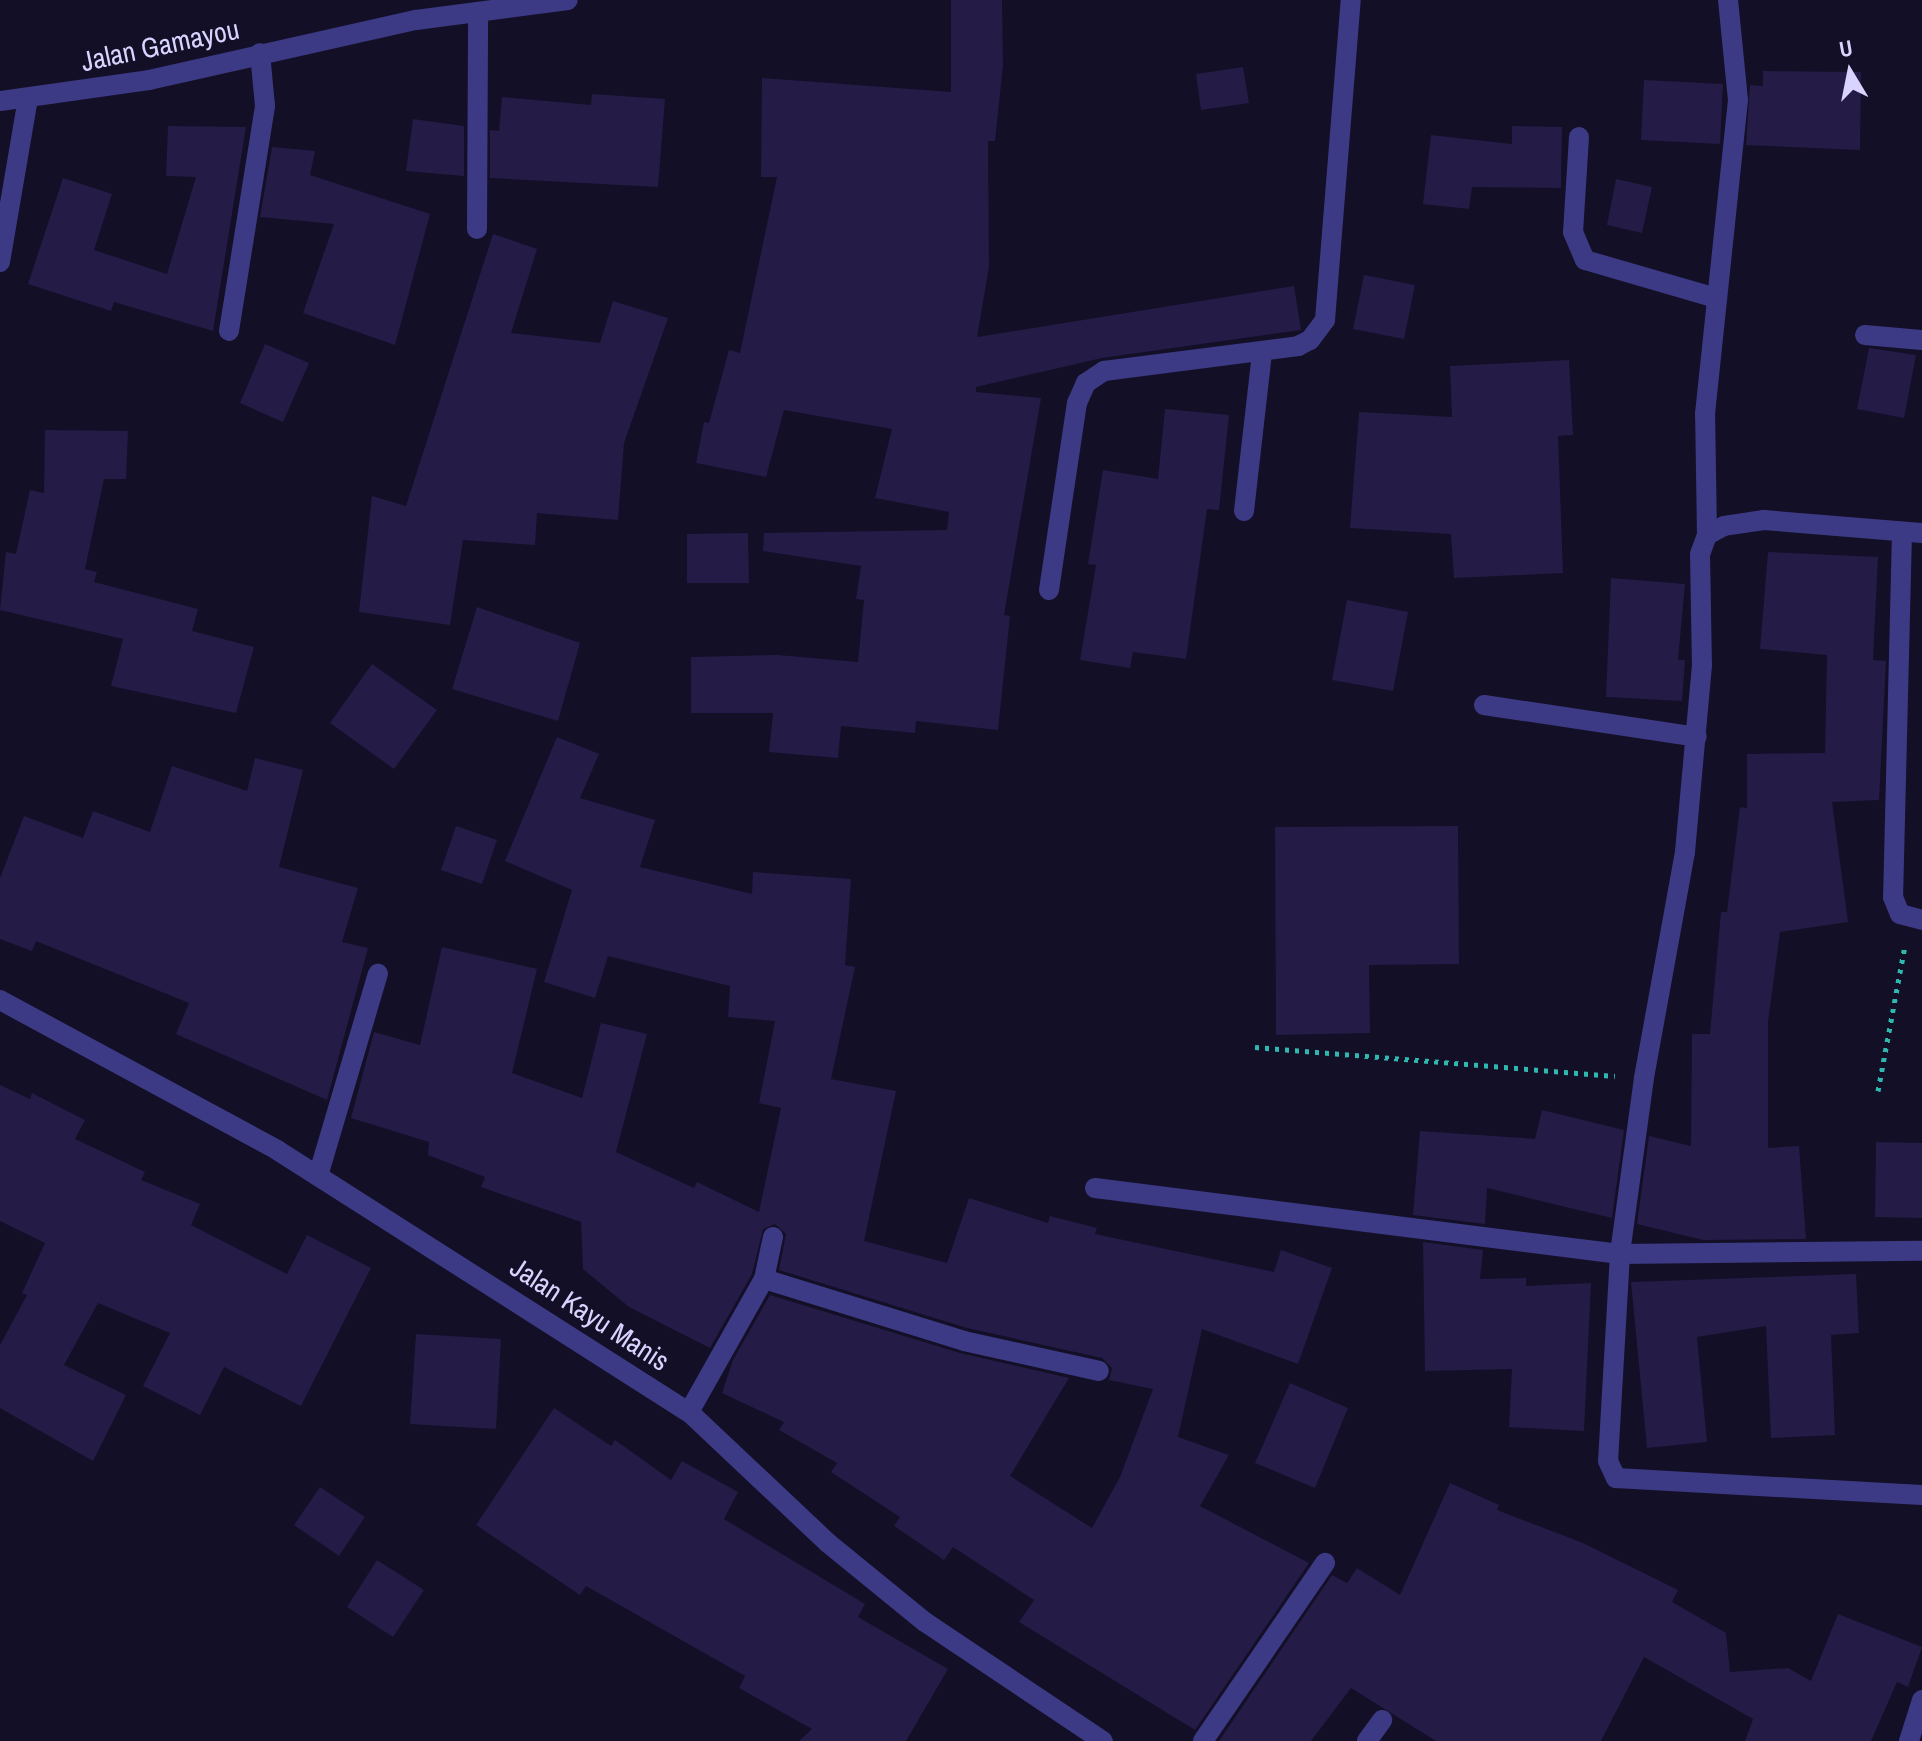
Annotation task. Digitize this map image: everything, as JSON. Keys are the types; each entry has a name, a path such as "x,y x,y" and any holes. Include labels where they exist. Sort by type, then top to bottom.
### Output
{"street":[{"name":"Jalan Gamayou","path":"0,101 149,80 260,53 478,12 568,0"},
{"path":"1049,590 1077,403 1086,383 1104,371 1262,352 1310,340 1325,320 1351,0"},
{"path":"1728,0 1738,100 1705,414 1707,535 1700,554 1704,626 1697,737 1685,852 1644,1078 1620,1254 1608,1461 1616,1478 1922,1495"},
{"path":"477,229 478,12"},
{"path":"229,331 265,106 260,53"},
{"path":"0,262 28,99"},
{"path":"1579,137 1573,232 1585,260 1716,298"},
{"path":"1865,335 1922,340"},
{"path":"1244,511 1262,352"},
{"path":"1707,535 1724,526 1764,520 1912,532 1893,897 1900,914 1916,920"},
{"path":"1484,705 1697,737"},
{"path":"318,1176 378,974"},
{"name":"Jalan Kayu Manis","path":"0,1000 43,1019 318,1176 689,1412 828,1543 925,1622 1103,1741"},
{"path":"1095,1188 1620,1254 1922,1251"},
{"path":"689,1412 764,1279 773,1237"},
{"path":"764,1279 964,1341 1099,1371"},
{"path":"1203,1741 1325,1563"},
{"path":"1909,1741 1922,1700"},
{"path":"1367,1741 1382,1720"}],"path":[{"path":"1878,1091 1916,920"},
{"path":"1255,1047 1644,1078"}],"building":[{"path":"951,0 1002,0 1003,65 995,141 988,141 989,267 977,337 1294,286 1301,330 1102,358 976,387 976,392 1041,398 1004,615 1010,616 998,730 916,721 915,733 841,726 838,758 769,752 773,713 691,713 691,657 778,655 858,662 864,600 856,599 861,566 763,551 764,533 947,530 949,512 875,498 892,429 784,410 766,477 696,463 704,422 709,423 729,350 740,353 777,177 761,177 762,78 951,92"},
{"path":"1243,67 1249,103 1201,110 1196,74"},
{"path":"1763,71 1861,72 1860,150 1746,145 1750,85 1763,86"},
{"path":"1644,80 1723,84 1720,144 1641,140"},
{"path":"592,94 665,99 658,187 490,178 490,130 499,131 502,97 591,105"},
{"path":"413,119 464,126 464,176 406,171"},
{"path":"168,126 246,127 213,331 114,302 111,311 28,284 63,178 112,194 94,250 167,274 196,177 166,176"},
{"path":"1512,126 1562,127 1561,188 1472,187 1469,209 1423,204 1431,135 1512,144"},
{"path":"272,147 315,151 310,175 430,214 395,345 303,313 334,224 260,217"},
{"path":"1616,179 1652,187 1642,233 1607,225"},
{"path":"493,234 537,249 511,333 600,343 613,301 668,318 624,443 618,520 537,513 535,545 463,540 450,625 359,612 372,496 406,506"},
{"path":"1364,275 1415,285 1404,339 1353,329"},
{"path":"265,344 309,363 283,422 240,403"},
{"path":"1869,348 1916,355 1904,418 1857,409"},
{"path":"1569,360 1573,435 1558,436 1563,573 1454,578 1451,534 1350,528 1359,412 1452,417 1450,366"},
{"path":"1165,409 1229,415 1219,510 1207,509 1186,659 1133,652 1130,668 1080,660 1096,565 1088,564 1103,470 1158,479"},
{"path":"45,430 128,431 126,479 104,479 85,569 97,572 94,582 198,609 192,631 254,647 236,713 111,686 123,639 0,610 6,552 16,554 30,490 44,493"},
{"path":"748,533 749,583 687,583 687,534"},
{"path":"1768,552 1878,557 1873,660 1886,661 1879,800 1832,802 1848,922 1780,932 1768,1022 1768,1148 1799,1146 1806,1239 1703,1240 1637,1224 1649,1136 1691,1146 1692,1034 1710,1034 1721,912 1727,912 1740,807 1747,808 1747,754 1825,753 1827,655 1760,649"},
{"path":"1611,578 1685,584 1678,660 1685,660 1682,701 1606,697"},
{"path":"1347,600 1408,612 1393,691 1332,680"},
{"path":"477,607 580,643 558,721 452,689"},
{"path":"372,664 437,710 394,769 330,723"},
{"path":"557,737 599,754 580,798 655,820 640,867 752,894 753,872 851,879 845,965 855,967 831,1079 896,1091 864,1241 947,1263 969,1198 1048,1223 1050,1216 1097,1228 1095,1234 1274,1272 1281,1250 1332,1268 1298,1364 1202,1329 1178,1437 1229,1455 1200,1506 1309,1563 1195,1730 1019,1622 1034,1600 953,1547 944,1560 894,1526 900,1517 831,1472 837,1463 779,1430 784,1422 722,1393 733,1360 770,1295 960,1353 1069,1378 1010,1476 1092,1528 1120,1477 1153,1389 1109,1380 1112,1368 1102,1358 967,1328 779,1270 786,1234 775,1224 763,1229 752,1274 710,1348 629,1307 583,1269 581,1222 481,1187 485,1177 428,1155 429,1142 351,1118 374,1032 420,1045 442,947 537,969 512,1073 582,1098 601,1023 647,1034 616,1152 694,1188 697,1182 759,1212 781,1108 759,1103 775,1021 728,1017 730,986 608,956 595,998 544,982 572,890 505,861"},
{"path":"255,758 303,770 279,867 358,888 342,942 368,948 327,1100 176,1034 189,1003 36,941 32,951 0,939 0,878 24,816 83,838 93,811 150,832 172,766 247,791"},
{"path":"456,826 497,840 482,884 441,870"},
{"path":"1458,826 1459,964 1369,965 1370,1033 1276,1035 1275,827"},
{"path":"0,1085 30,1099 32,1093 85,1120 75,1139 145,1172 141,1180 200,1204 191,1225 287,1274 307,1235 371,1268 301,1406 224,1367 200,1415 143,1386 170,1333 98,1303 64,1365 126,1395 93,1461 0,1408 0,1345 27,1295 22,1293 45,1243 0,1221"},
{"path":"1542,1110 1624,1130 1612,1218 1487,1188 1485,1224 1413,1215 1420,1131 1535,1139"},
{"path":"1876,1142 1922,1143 1922,1218 1875,1217"},
{"path":"1423,1242 1483,1250 1480,1279 1526,1278 1526,1286 1591,1283 1584,1431 1509,1427 1512,1369 1425,1371"},
{"path":"1856,1274 1859,1333 1831,1335 1835,1435 1771,1438 1766,1326 1697,1337 1707,1442 1647,1448 1631,1282"},
{"path":"416,1334 501,1339 496,1429 410,1424"},
{"path":"1290,1383 1348,1408 1315,1488 1255,1463"},
{"path":"554,1408 611,1446 615,1440 671,1480 682,1461 738,1492 724,1519 865,1604 858,1617 948,1669 906,1741 799,1741 812,1729 739,1688 745,1676 586,1586 580,1595 476,1525"},
{"path":"1450,1483 1499,1505 1497,1510 1583,1543 1678,1590 1672,1602 1726,1633 1730,1672 1788,1668 1811,1681 1838,1614 1922,1647 1908,1687 1897,1682 1871,1741 1745,1741 1753,1719 1644,1657 1601,1741 1436,1741 1351,1688 1311,1741 1219,1741 1332,1575 1347,1583 1357,1568 1400,1595"},
{"path":"320,1487 365,1517 339,1556 294,1525"},
{"path":"377,1560 424,1590 393,1637 347,1607"}]}
